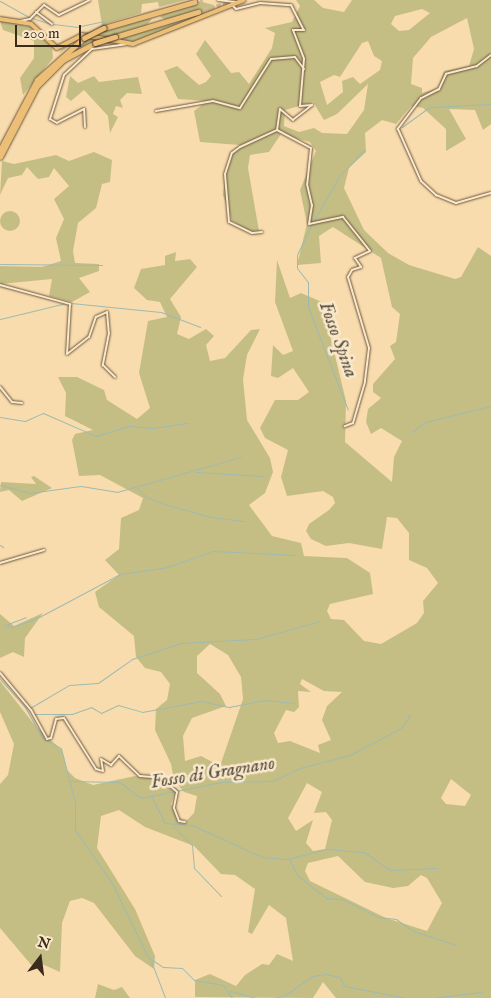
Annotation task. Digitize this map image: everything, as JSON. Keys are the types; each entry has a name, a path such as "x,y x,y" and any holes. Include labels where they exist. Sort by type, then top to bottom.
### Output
{"highway":[{"path":"0,150 37,80 84,38 104,28 194,2"},
{"path":"0,157 37,86 63,60 95,43 198,12"}],"main road":[{"path":"0,20 36,27 56,48 82,35 126,44 147,41 242,1"}],"street":[{"path":"17,22 36,12 44,5 59,15 90,0"},
{"path":"218,0 242,1"},
{"path":"233,5 237,9 260,3 291,5 304,30 293,30 300,39 304,69 300,107 312,105 293,120 280,108 277,130"},
{"path":"36,12 52,24"},
{"path":"85,127 84,109 56,123 50,119 64,74 89,51 126,44"},
{"path":"491,55 477,66 446,74 439,89 425,95 398,128 421,181 436,195 456,203 491,193"},
{"path":"156,111 213,101 240,108 271,59 295,57 304,69"},
{"path":"262,232 252,233 229,222 226,174 232,153 277,130"},
{"path":"277,130 311,148 309,224 343,217 370,250 354,258 362,267 352,270 348,277 369,348 365,382 352,422 346,426"},
{"path":"0,285 70,304 67,354 89,337 96,317 107,312 109,333 103,365 115,377"},
{"path":"0,387 12,402 22,404"},
{"path":"0,562 44,550"},
{"path":"0,673 32,710 47,739 51,738 56,719 64,718 96,769 103,771 101,759 111,765 119,756 140,776 161,778 177,792 174,808 179,821 185,822"}],"shaded area":[{"path":"98,0 186,0 159,7 158,2 142,4 141,13 102,25"},
{"path":"194,0 214,5 212,13 135,43 95,34 141,18 152,19 146,26 167,20 160,17 165,12"},
{"path":"296,0 314,0 323,8 344,12 352,0 491,0 491,124 483,130 475,110 449,109 466,139 446,151 446,129 423,108 411,106 396,124 382,120 365,133 366,152 349,168 344,188 364,230 388,253 409,265 455,279 461,277 478,247 491,256 491,998 336,998 323,982 313,998 195,997 195,980 210,974 236,986 245,975 262,964 269,965 277,954 293,961 286,918 269,905 252,934 248,932 255,889 235,875 221,874 194,846 145,827 119,810 101,816 97,848 135,909 155,956 154,969 135,956 94,903 82,898 70,901 62,923 60,972 35,961 33,967 0,928 0,784 8,775 14,744 0,712 0,681 37,728 62,750 67,770 75,778 93,785 135,776 161,780 175,793 171,804 178,822 183,824 194,813 197,796 184,792 174,780 171,764 155,730 156,709 167,700 170,684 161,672 145,668 136,657 134,636 99,607 95,592 119,575 105,560 119,549 121,518 139,510 143,498 100,475 79,476 72,440 75,434 93,430 65,416 66,393 58,377 77,377 104,390 107,400 137,419 150,408 139,373 148,321 167,317 160,302 147,300 134,288 141,269 165,265 165,256 176,252 175,261 190,259 197,267 170,299 181,317 177,334 189,339 206,329 214,336 206,345 210,361 225,358 251,330 260,329 247,355 243,379 247,420 270,458 273,472 265,493 249,505 272,536 301,543 304,556 347,558 370,573 373,594 330,604 327,611 331,619 344,620 364,641 381,644 417,623 424,613 423,601 438,583 427,568 409,560 409,533 397,518 387,517 382,549 349,543 326,546 311,539 306,531 309,524 329,510 335,503 333,497 323,491 287,496 281,477 288,450 265,438 260,428 275,400 298,400 309,392 293,368 278,378 271,376 273,345 283,355 293,351 275,302 277,260 290,298 301,293 322,302 346,401 345,442 392,482 394,457 402,441 381,428 371,434 366,422 368,409 381,398 373,392 373,384 395,359 390,346 396,342 400,314 392,307 381,258 333,227 319,236 321,263 297,265 307,224 300,190 316,151 310,142 281,134 269,152 250,155 248,168 259,231 251,232 232,221 223,195 225,176 232,152 240,145 200,142 194,111 207,101 178,99 164,71 177,66 199,85 206,82 211,76 196,54 205,40 231,73 239,72 249,84 272,48 275,33 265,28 292,22 300,6","holes":["422,9 430,13 409,30 399,31 391,24 395,16","467,18 474,49 469,66 444,71 438,88 422,93 422,88 411,84 413,58 431,37","368,41 374,56 382,61 380,70 360,84 353,77 342,81 343,92 327,105 320,82 334,75 340,77 362,43","368,84 364,110 347,134 322,133 314,128 299,132 284,126 285,110 313,102 324,120 337,114","210,644 228,655 241,677 243,699 220,766 201,756 185,761 183,736 192,718 226,706 220,694 197,673 197,656","302,679 324,691 342,692 327,706 322,720 331,740 318,745 320,753 290,741 278,743 274,733 286,710 294,712 299,707 298,691 311,692 300,684","451,779 471,795 465,806 446,804 441,798","307,783 322,792 314,813 326,812 332,820 325,849 313,851 306,843 313,820 296,831 288,818","338,856 365,882 393,888 408,886 421,875 427,878 442,903 427,931 386,918 310,881 305,871 308,863"]},
{"path":"0,21 31,27 52,47 53,58 23,95 20,78 34,58 34,41 3,30"},
{"path":"81,37 101,39 116,46 95,41 67,55 81,38 59,53 69,41"},
{"path":"70,76 78,83 94,76 99,82 138,77 142,94 127,93 120,100 123,108 116,106 113,114 118,117 110,133 108,116 84,90 71,101 66,97"},
{"path":"94,152 112,160 110,182 102,184 96,208 78,223 73,251 75,263 99,264 99,271 79,278 90,292 72,302 49,296 52,279 0,284 0,266 42,267 61,261 56,238 64,219 54,199 69,186 54,168 49,177 38,179 27,167 22,175 8,178 0,195 2,161 14,164 56,155 69,161"},
{"path":"10,211 17,214 20,221 17,228 10,231 3,228 0,221 3,214"},
{"path":"34,476 52,488 22,501 9,490 0,492 1,482 36,484 31,477"},
{"path":"43,613 25,638 24,657 13,652 0,658 0,614 14,626"},
{"path":"98,984 114,990 122,987 130,998 95,998"}],"waterway":[{"path":"0,1 29,17"},
{"path":"32,18 50,24"},
{"path":"53,24 76,27 104,21"},
{"name":"Fosso Spina","path":"402,127 430,107 491,104"},
{"name":"Fosso Spina","path":"313,222 340,175 364,150"},
{"name":"Fosso Spina","path":"312,224 297,255 297,268 308,282 308,307 348,410"},
{"path":"0,264 102,265"},
{"path":"0,319 66,303"},
{"path":"71,303 161,312 200,327"},
{"path":"412,432 425,422 491,406"},
{"path":"0,417 25,421 43,413 96,436 129,426 152,428 188,423"},
{"path":"0,485 29,493 81,486 117,492 241,457"},
{"path":"196,472 263,476"},
{"path":"137,488 146,497 168,505 210,517 245,521"},
{"path":"5,625 13,627 41,616 120,574 168,567 213,551 295,555"},
{"path":"8,624 26,617"},
{"name":"Fosso di Gragnano","path":"30,708 69,685 98,683 132,659 181,643 256,639 320,621"},
{"path":"0,679 25,707 42,738 61,748 75,803 75,830 112,883 148,957 163,967 182,968 194,980 223,985 232,998"},
{"path":"34,714 72,714 91,707 101,713 118,705 142,712 202,701 229,707 265,700 294,703"},
{"name":"Fosso di Gragnano","path":"69,781 119,782 141,798 221,782 273,781 300,768 350,755 401,728 410,715"},
{"path":"152,798 165,823 192,825 262,857 287,859 327,849 364,852 390,870 436,868"},
{"path":"172,825 192,845 194,868 221,896"},
{"path":"289,859 297,875 326,898 342,899 378,917 396,919 413,931 456,945"},
{"path":"151,961 165,998"},
{"path":"272,998 284,996 313,976 326,974 340,977 344,986 407,998"},
{"path":"230,991 256,998"},
{"path":"432,998 481,992"}],"tunnel":[{"path":"194,2 203,0"},
{"path":"198,12 238,0"}]}
